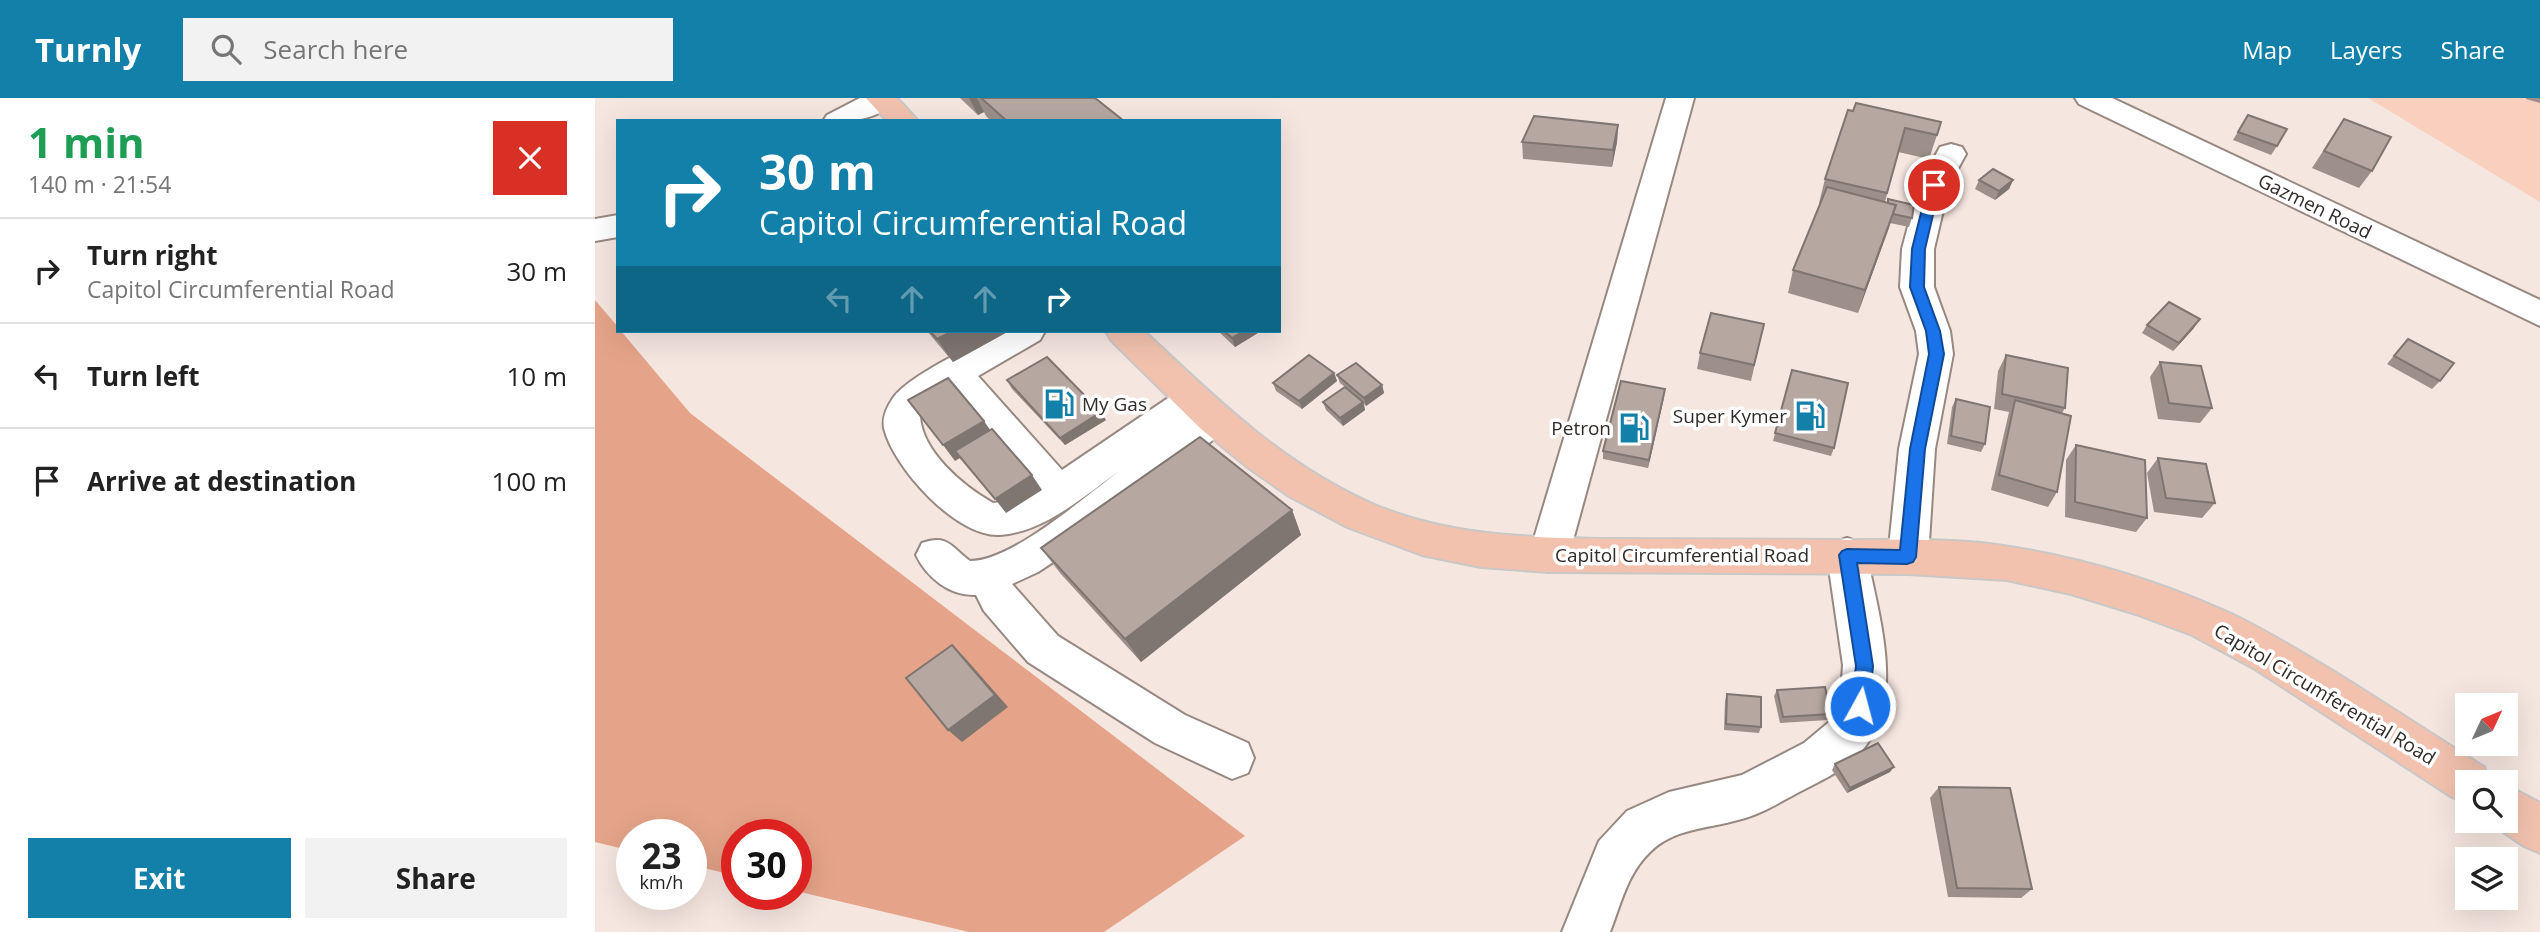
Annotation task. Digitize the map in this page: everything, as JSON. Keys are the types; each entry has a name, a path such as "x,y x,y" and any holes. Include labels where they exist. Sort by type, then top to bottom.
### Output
{"main road":[{"path":"881,99 902,119"},
{"name":"Capitol Circumferential Road","path":"1125,333 1203,410 1302,485 1361,516 1422,539 1481,550 1549,555 1907,557 2007,564 2071,577 2139,597 2207,622 2313,682 2455,774"},
{"path":"2518,815 2540,830"}],"street":[{"path":"1549,555 1680,98"},
{"name":"Gazmen Road","path":"2089,98 2540,314"},
{"path":"841,119 881,99"},
{"path":"1907,557 1917,449 1936,354 1933,331 1917,287 1918,249 1934,185 1951,154"},
{"path":"595,230 616,226"},
{"path":"1024,333 912,399 902,416 903,434 942,486 967,507 989,518 1013,517 1035,509 1059,492 1203,410"},
{"path":"954,373 1059,492"},
{"path":"936,555 962,577 976,579 1036,552 1203,410"},
{"path":"1586,932 1608,871 1631,838 1653,820 1679,810 1741,798 1817,760 1844,738 1856,722 1864,691 1865,666 1847,555"},
{"path":"988,575 998,599 1043,649 1170,729 1233,758"}],"shaded area":[{"path":"2368,98 2540,98 2540,202"},
{"path":"595,300 616,325 616,333 623,333 690,413 1245,836 1104,932 969,932 812,895 812,819 721,819 721,872 707,869 707,819 616,819 616,847 595,842"}],"building":[{"path":"981,98 1095,98 1121,119 1005,119"},
{"path":"1856,103 1941,122 1937,135 1905,128 1887,193 1825,179 1848,110 1853,111"},
{"path":"2248,115 2287,129 2277,146 2238,132"},
{"path":"1534,116 1618,125 1613,150 1522,142"},
{"path":"2344,119 2391,137 2372,171 2324,151"},
{"path":"1993,169 2013,180 1999,191 1979,180"},
{"path":"1827,187 1896,205 1865,290 1793,270"},
{"path":"1888,199 1914,205 1912,218 1893,214 1896,205 1888,203"},
{"path":"2169,302 2200,319 2179,343 2147,325"},
{"path":"1711,313 1764,324 1754,365 1700,353"},
{"path":"932,333 949,333 937,339"},
{"path":"1226,333 1241,333 1232,338"},
{"path":"2408,339 2454,363 2440,381 2394,356"},
{"path":"1309,355 1334,373 1299,401 1273,383"},
{"path":"2006,355 2068,368 2065,408 2002,394"},
{"name":"My Gas","path":"1047,357 1101,412 1060,438 1007,380"},
{"path":"2160,362 2201,366 2212,408 2169,403"},
{"path":"1356,363 1382,385 1364,398 1337,375"},
{"name":"Super Kymer","path":"1792,370 1848,383 1834,448 1775,433"},
{"path":"948,378 984,421 943,445 908,400"},
{"name":"Petron","path":"1621,381 1665,389 1649,460 1603,451"},
{"path":"1345,387 1363,402 1340,418 1323,402"},
{"path":"1956,399 1990,407 1985,444 1951,436"},
{"path":"2015,400 2071,416 2057,492 1999,475"},
{"path":"992,429 1032,475 995,499 955,451"},
{"path":"1200,437 1292,510 1125,639 1041,548"},
{"path":"2076,445 2145,460 2147,518 2075,502"},
{"path":"2158,458 2206,464 2215,503 2166,498"},
{"path":"952,645 995,695 948,730 906,678"},
{"path":"1825,687 1831,714 1783,717 1777,690"},
{"path":"1727,694 1761,697 1761,727 1726,724"},
{"path":"1878,743 1894,767 1850,788 1835,764"},
{"path":"1939,787 2010,788 2032,889 1957,888"}],"place":[{"name":"My Gas","path":"1059,404"},
{"name":"Super Kymer","path":"1810,416"},
{"name":"Petron","path":"1634,428"}],"route":[{"path":"1860,706 1864,691 1865,666 1847,555 1907,557 1917,449 1936,354 1933,331 1917,287 1918,249 1934,185"}]}
